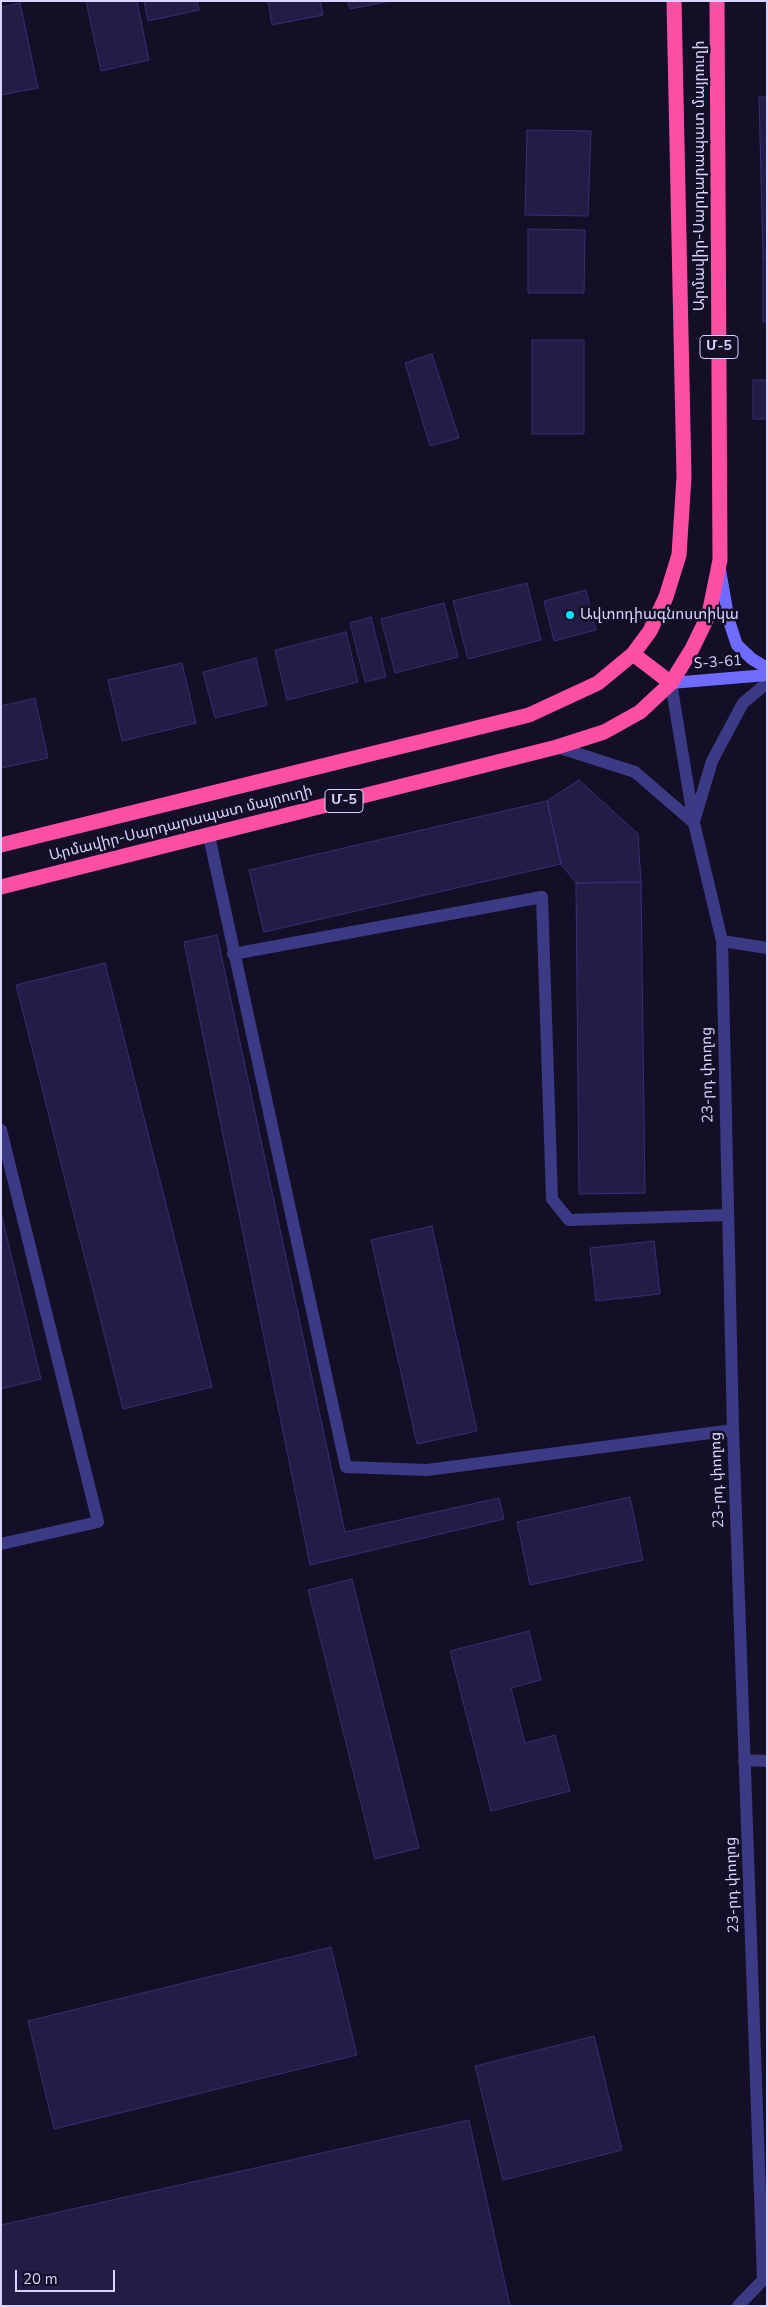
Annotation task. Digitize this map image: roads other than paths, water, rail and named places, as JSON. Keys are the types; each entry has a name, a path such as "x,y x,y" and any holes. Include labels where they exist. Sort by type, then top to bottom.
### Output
{"highway":[{"name":"Արմավիր-Սարդարապատ մայրուղի","path":"1,844 529,715 598,683 633,654 650,632 662,606 679,555 684,477 674,1"},
{"name":"Արմավիր-Սարդարապատ մայրուղի","path":"1,887 209,836 557,746 604,732 640,712 671,683 692,649 709,614 719,563 717,1"},
{"path":"633,654 671,683"}],"street":[{"path":"719,563 729,621 738,645 752,660 767,668"},
{"name":"Տ-3-61","path":"671,683 767,675"},
{"name":"23-րդ փողոց","path":"671,683 694,823 722,940 733,1430 765,2280"},
{"path":"557,746 636,772 694,823 712,761 743,703 767,683"},
{"path":"209,836 233,954 346,1467 427,1470 733,1430"},
{"path":"233,954 542,897 552,1200 569,1220 728,1215"},
{"path":"722,940 767,948"},
{"path":"1,1130 98,1522 1,1544"},
{"path":"744,1760 767,1762"},
{"path":"738,2306 765,2280"}],"place":[{"name":"Ավտոդիագնոստիկա","path":"570,615"}]}
